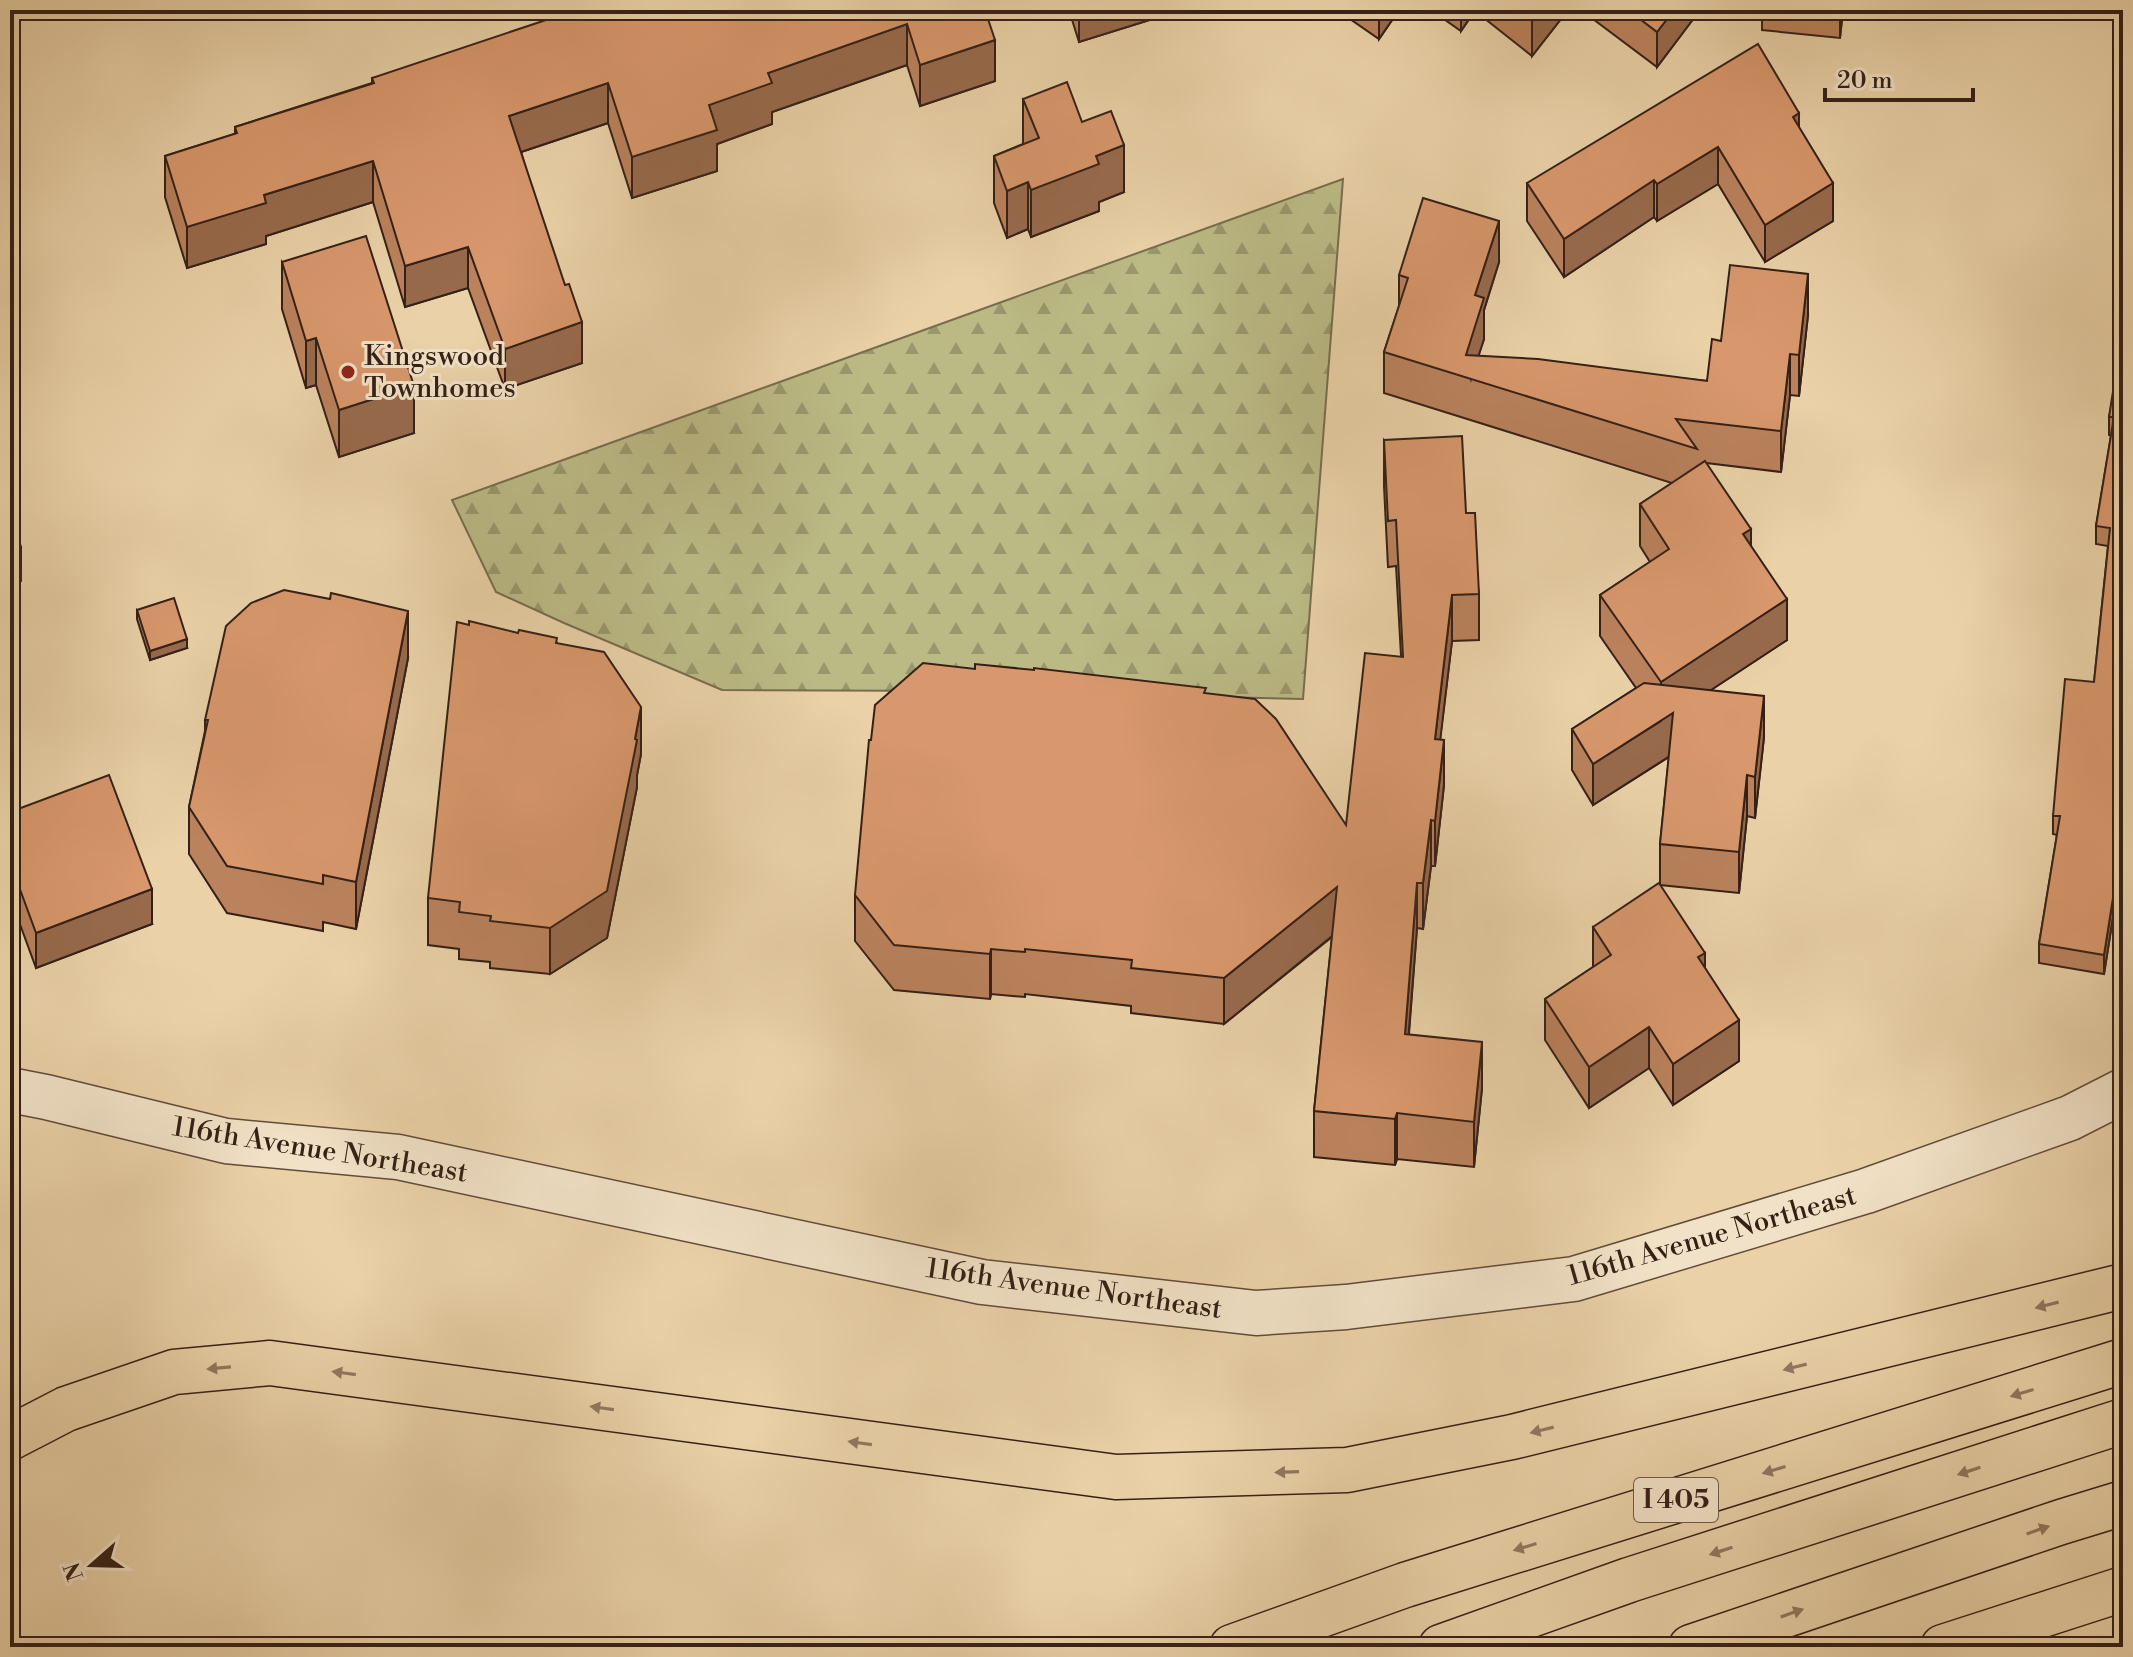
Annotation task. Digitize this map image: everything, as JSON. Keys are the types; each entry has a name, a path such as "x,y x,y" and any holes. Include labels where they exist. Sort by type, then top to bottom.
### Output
{"highway":[{"path":"10,1438 66,1409 174,1372 270,1363 1116,1477 1347,1470 1527,1434 2123,1286"},
{"name":"I 405","path":"1232,1647 1405,1585 2123,1361"},
{"name":"I 405","path":"1441,1647 1629,1580 2123,1421"},
{"path":"1691,1647 2123,1503"},
{"path":"1943,1647 2123,1589"}],"street":[{"name":"116th Avenue Northeast","path":"10,1090 226,1141 398,1157 982,1282 1256,1313 1346,1307 1574,1279 1866,1191 2070,1118 2123,1091"}],"green space":[{"path":"1343,179 1303,699 962,691 722,690 496,592 452,500"}],"building":[{"path":"576,10 985,10 995,40 920,65 907,24 768,73 772,83 709,105 717,130 632,157 608,83 509,116 565,285 569,284 582,322 505,349 468,247 405,266 373,161 264,195 266,203 187,227 165,156 237,133 235,127 374,83 372,78"},
{"path":"1364,10 1386,10 1379,20"},
{"path":"1517,10 1541,10 1532,21"},
{"path":"1628,10 1674,10 1657,32"},
{"path":"1758,44 1799,113 1793,117 1833,183 1765,225 1718,147 1657,184 1654,180 1564,239 1527,183"},
{"path":"1067,82 1082,122 1111,111 1124,145 1096,156 1099,164 1031,190 1028,182 1007,191 994,156 1039,138 1023,99"},
{"path":"1423,198 1499,221 1475,295 1484,298 1466,355 1538,359 1707,381 1712,339 1721,341 1730,265 1808,274 1799,355 1790,354 1781,431 1676,419 1697,449 1384,352 1408,278 1399,275"},
{"path":"366,236 414,386 339,410 316,338 306,341 282,262"},
{"path":"2123,347 2123,900 2113,898 2104,955 2039,944 2060,816 2053,816 2065,679 2094,682 2110,528 2096,526 2114,417 2109,417"},
{"path":"1462,436 1466,513 1475,513 1479,594 1452,595 1435,739 1444,740 1435,821 1431,820 1423,883 1417,883 1405,1034 1482,1042 1474,1122 1397,1113 1395,1119 1314,1111 1337,887 1224,978 1131,968 1132,960 1025,949 1025,952 991,949 990,954 894,945 855,895 869,740 875,705 923,663 975,669 975,664 1034,668 1206,688 1204,693 1255,699 1276,719 1346,825 1365,653 1403,657 1396,520 1388,521 1384,440"},
{"path":"1705,461 1751,529 1743,534 1787,599 1661,682 1600,595 1669,549 1640,504"},
{"path":"10,513 21,547 10,550"},
{"path":"284,590 330,599 331,593 408,611 356,882 323,875 323,884 227,866 189,807 226,626 251,603"},
{"path":"174,598 187,639 150,651 137,610"},
{"path":"469,621 518,633 519,630 557,638 556,643 604,652 641,707 607,891 550,928 490,921 491,916 459,912 460,902 428,898 457,622 469,625"},
{"path":"1644,683 1764,696 1755,777 1747,775 1739,852 1660,844 1673,713 1593,764 1572,729"},
{"path":"109,775 152,889 36,933 10,862 10,812"},
{"path":"1659,883 1705,953 1698,957 1739,1020 1673,1064 1649,1027 1589,1067 1545,999 1611,955 1593,927"}],"place":[{"name":"Kingswood Townhomes","path":"348,372"}]}
